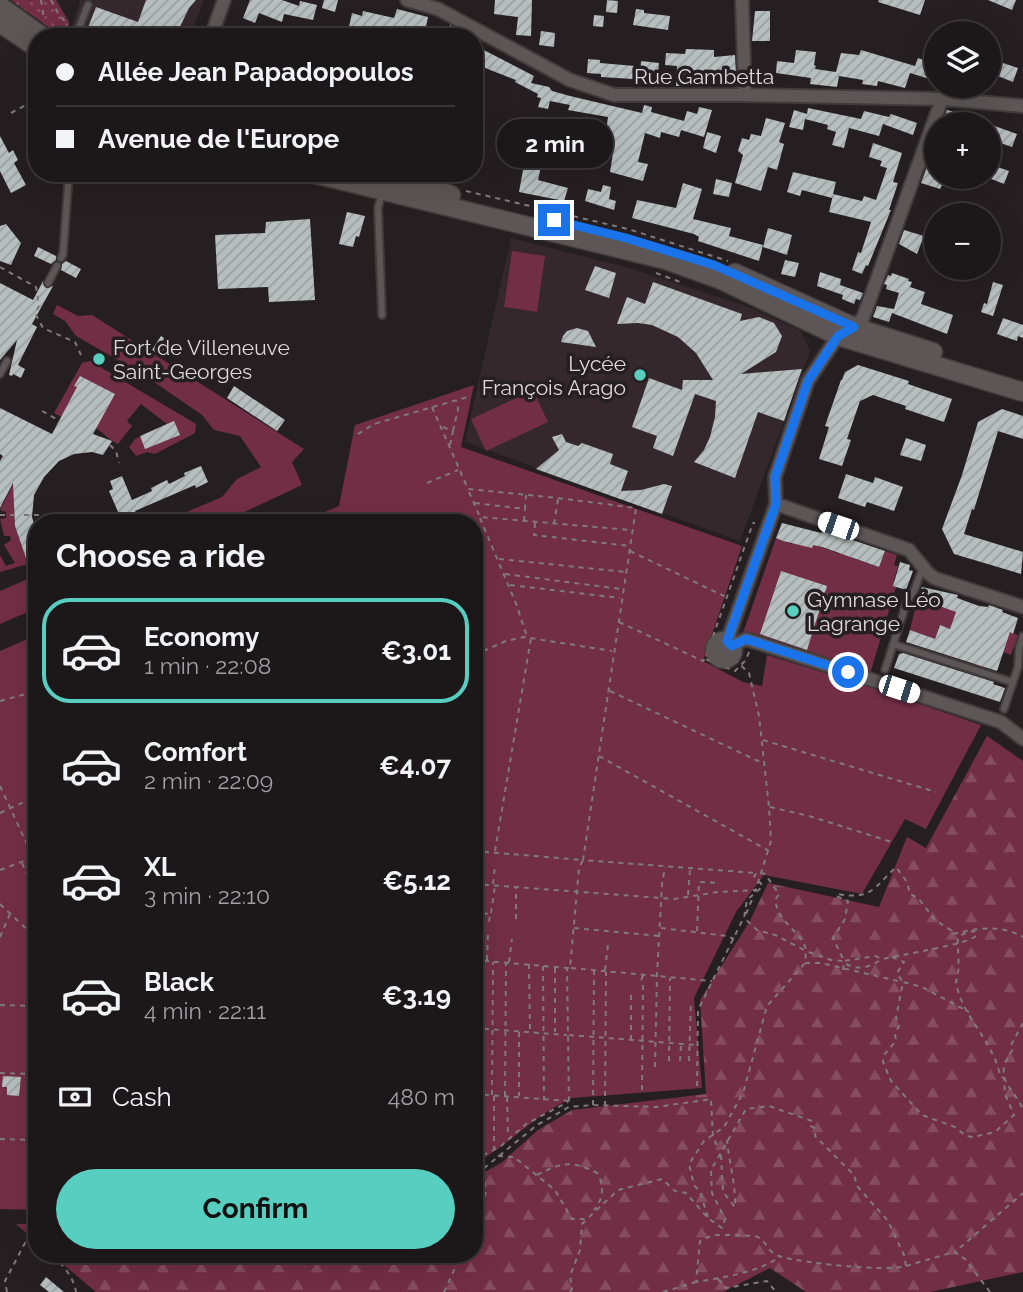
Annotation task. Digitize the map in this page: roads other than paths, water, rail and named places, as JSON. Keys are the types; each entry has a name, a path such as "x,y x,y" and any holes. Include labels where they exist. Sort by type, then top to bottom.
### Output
{"main road":[{"path":"0,6 40,28"},
{"path":"0,23 28,42"},
{"path":"387,182 666,260 719,279 838,336 1023,392"},
{"path":"388,182 626,238 704,261 854,327 1023,380"}],"street":[{"path":"214,28 224,0"},
{"name":"Rue Gambetta","path":"407,0 438,9 473,28"},
{"path":"742,0 746,95"},
{"name":"Rue Gambetta","path":"483,33 570,80 614,95 942,99 1023,106"},
{"path":"942,99 863,318 838,336 808,381 775,477 776,504 730,648 746,639 1001,722 1023,739"},
{"path":"776,504 909,550 934,578 1023,607"}],"lane":[{"path":"79,28 88,5"},
{"path":"61,258 68,182"},
{"path":"380,182 378,208 382,315"},
{"path":"48,284 57,266"},
{"path":"0,374 7,361"},
{"path":"886,670 907,601 914,591 922,567"},
{"path":"1004,709 1018,667 1023,636"},
{"path":"893,644 1012,682"}],"place":[{"name":"Fort de Villeneuve Saint-Georges","path":"99,359"},
{"name":"Lycée François Arago","path":"640,375"},
{"name":"Gymnase Léo Lagrange","path":"793,611"}]}
